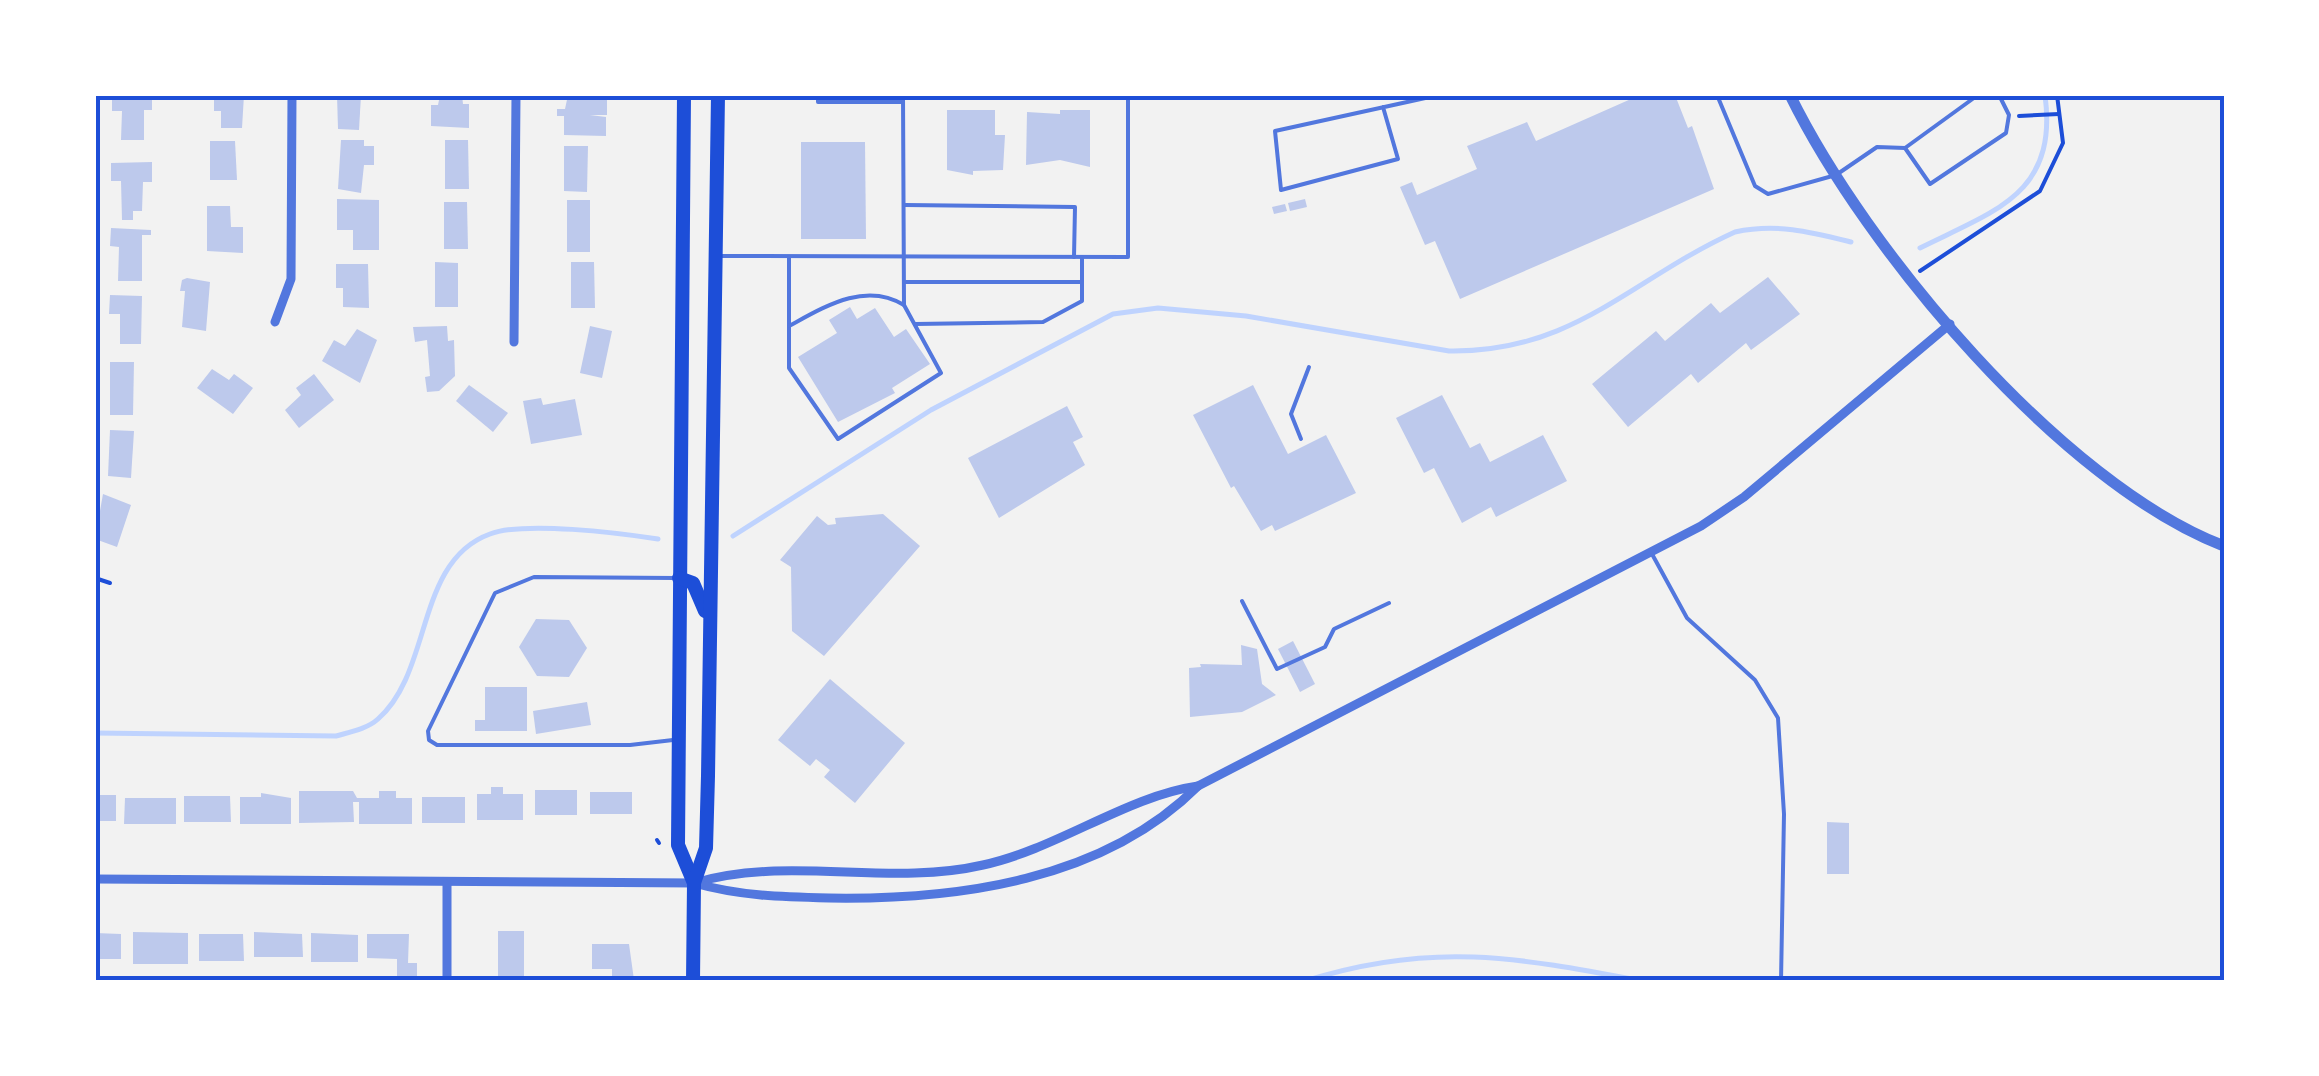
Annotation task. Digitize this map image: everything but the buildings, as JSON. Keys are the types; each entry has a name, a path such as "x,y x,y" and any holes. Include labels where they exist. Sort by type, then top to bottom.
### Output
{"main road":[{"path":"684,95 678,845 694,883"},
{"path":"693,981 694,883 706,848 718,95"},
{"path":"679,578 693,583 699,592 709,636"}],"street":[{"path":"275,322 290,279 292,95"},
{"path":"514,342 516,95"},
{"path":"1790,95 1836,174 1912,276 2027,409 2096,473 2136,501 2224,546"},
{"path":"694,883 738,896 937,896 990,888 1094,854 1176,808 1198,786 1652,554 1744,497 1950,324"},
{"path":"95,879 694,883 734,871 920,873 982,866 1039,848 1165,790 1198,786"},
{"path":"447,884 447,981"}],"lane":[{"path":"789,257 789,368 838,439 941,373 904,305 904,98 818,102 818,95"},
{"path":"713,256 1128,257 1128,95"},
{"path":"1384,107 1398,159 1281,190 1276,131 1436,95"},
{"path":"1717,95 1760,191 1782,194 1836,174 1877,147 1905,148 1978,95"},
{"path":"1905,148 1930,184 2006,134 2009,115 1999,95"},
{"path":"903,206 1074,207 1074,257"},
{"path":"914,324 1043,322 1082,301 1082,257"},
{"path":"904,282 1082,282"},
{"path":"789,326 842,298 890,296 904,305"},
{"path":"1301,439 1291,414 1309,367"},
{"path":"1652,554 1686,618 1755,680 1778,718 1784,814 1781,981"},
{"path":"678,740 630,745 437,745 429,740 428,731 495,593 534,578 679,578"},
{"path":"1242,602 1277,669 1326,647 1334,630 1389,603"}],"path":[{"path":"1912,276 2040,191 2062,144 2057,95"},
{"path":"2031,116 2059,114"},
{"path":"95,578 110,584"}],"waterway":[{"path":"1920,248 1996,209 2031,177 2042,155 2045,95"},
{"path":"733,536 931,410 1113,314 1158,308 1246,316 1449,351 1493,348 1567,327 1735,232 1780,229 1851,242"},
{"path":"95,733 336,736 358,730 378,719 396,698 436,592 466,548 490,534 525,528 658,539"},
{"path":"1305,981 1350,969 1434,957 1513,960 1642,981"}]}
